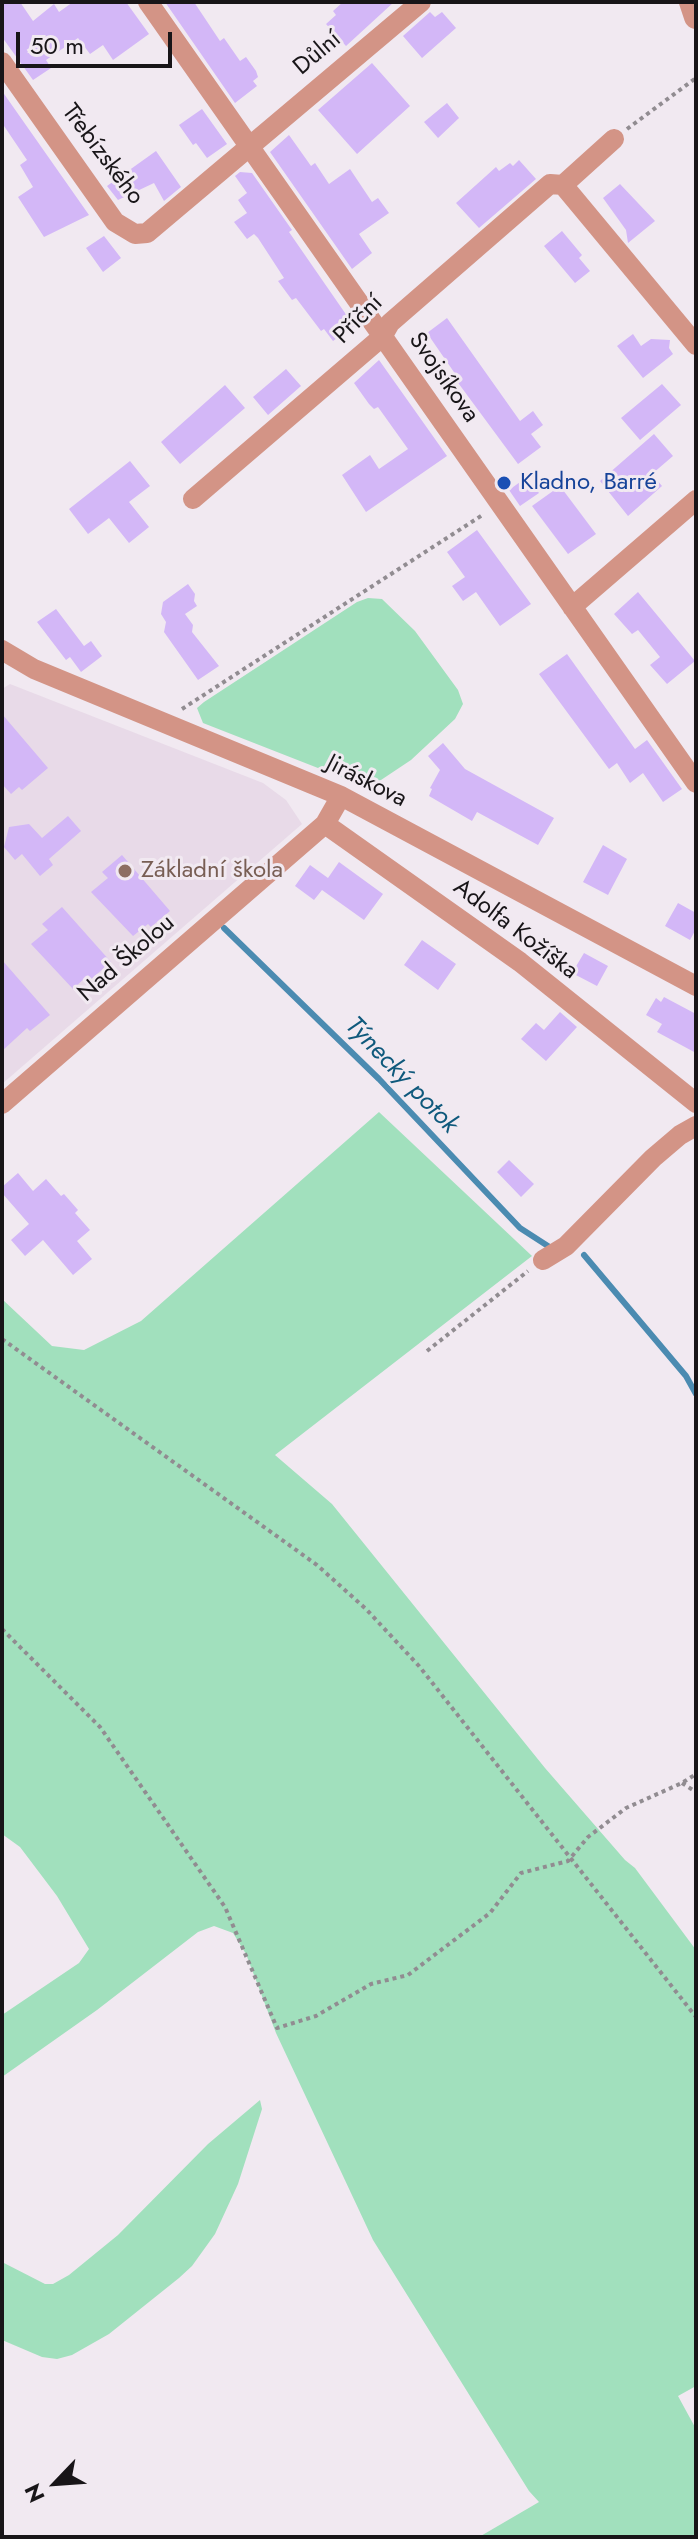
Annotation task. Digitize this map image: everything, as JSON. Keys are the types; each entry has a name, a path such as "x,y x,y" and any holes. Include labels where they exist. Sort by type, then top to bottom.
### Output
{"street":[{"name":"Svojsíkova","path":"148,2 696,783"},
{"name":"Důlní","path":"249,146 421,2"},
{"path":"691,2 696,17"},
{"name":"Třebízského","path":"2,62 115,222 135,234 147,233 157,227 249,146"},
{"name":"Příční","path":"193,499 382,337 390,323 550,184 563,185 614,139"},
{"path":"563,185 696,345"},
{"path":"572,607 696,500"},
{"name":"Jiráskova","path":"2,650 34,669 341,796 696,986"},
{"path":"325,824 341,796"},
{"name":"Adolfa Kožíška","path":"325,824 520,962 696,1103"},
{"name":"Nad Školou","path":"2,1104 325,824"},
{"path":"543,1260 566,1246 653,1158 696,1126"}],"path":[{"path":"614,139 696,78"},
{"path":"163,722 500,504"},
{"path":"427,1351 543,1260"},
{"path":"2,1339 317,1565 366,1609 419,1666 696,2017"},
{"path":"2,1629 100,1727 225,1907 277,2028 316,2016 371,1984 408,1975 490,1913 521,1873 568,1861 588,1837 626,1808 696,1774"},
{"path":"682,1783 696,1792"}],"shaded area":[{"name":"Základní škola","path":"10,684 263,783 286,800 302,824 2,1084 2,689"}],"green space":[{"path":"368,598 382,599 415,631 458,690 463,704 455,719 411,760 369,788 203,723 197,708 204,702 357,602"},
{"path":"379,1112 532,1256 275,1455 332,1504 545,1768 635,1868 696,1950 696,2386 678,2396 696,2429 696,2537 479,2537 539,2502 529,2491 373,2240 276,2033 246,1954 233,1933 214,1926 198,1932 97,2010 2,2077 2,2015 79,1963 89,1949 57,1896 20,1847 2,1834 2,1299 52,1346 84,1350 141,1321"},
{"path":"260,2100 262,2109 238,2184 215,2234 192,2266 109,2334 72,2355 57,2359 42,2357 2,2340 2,2262 45,2284 53,2284 69,2275 118,2235 208,2144"}],"building":[{"path":"2,2 20,2 33,21 54,4 59,12 73,2 126,2 149,34 113,60 103,45 90,54 78,38 46,60 51,68 33,80 2,37"},
{"path":"165,2 194,2 220,41 224,38 240,61 246,57 256,71 258,77 253,81 257,86 235,103"},
{"path":"343,2 394,2 346,46 326,24 336,15 333,11"},
{"path":"430,12 435,17 442,12 456,28 422,58 403,36"},
{"path":"372,63 410,106 357,154 318,110"},
{"path":"2,91 89,215 44,237 18,197 33,187 20,165 27,160 2,123"},
{"path":"447,103 459,118 438,138 424,122"},
{"path":"202,109 227,144 207,158 179,125"},
{"path":"289,135 311,166 315,163 329,184 350,169 372,202 378,198 389,213 359,234 372,253 352,269 270,152"},
{"path":"156,151 181,187 164,201 154,183 118,200 107,186"},
{"path":"519,160 536,179 479,228 456,203 496,167 499,171"},
{"path":"240,172 252,173 354,326 333,341 324,329 321,331 296,298 292,300 278,281 284,278 258,238 254,234 247,239 234,222 247,213 238,200 247,193 235,176"},
{"path":"620,184 655,221 628,243 626,230 603,198"},
{"path":"562,231 582,255 579,258 590,271 575,283 544,246"},
{"path":"104,236 121,258 103,272 86,248"},
{"path":"447,318 520,421 533,411 543,425 531,434 541,447 518,464 456,380 458,378 427,333"},
{"path":"633,334 641,346 651,339 670,340 669,348 673,354 643,378 617,346"},
{"path":"379,360 447,456 366,512 342,475 370,455 379,469 408,449 378,407 374,409 369,404 354,383"},
{"path":"286,369 301,386 268,415 253,397"},
{"path":"662,384 681,405 640,440 621,418"},
{"path":"225,385 245,408 180,464 161,442"},
{"path":"654,434 673,456 652,474 662,486 628,516 600,481"},
{"path":"130,461 150,486 129,502 149,527 129,543 109,518 88,534 69,509"},
{"path":"527,477 539,493 520,506 509,490"},
{"path":"560,486 596,534 568,554 532,506"},
{"path":"477,530 531,604 500,626 476,592 463,601 452,586 465,577 447,552"},
{"path":"188,584 195,594 197,606 185,614 193,625 192,632 219,666 198,680 164,632 166,622 161,614 163,602"},
{"path":"638,592 695,661 667,684 650,665 660,657 638,630 632,634 614,614"},
{"path":"56,609 84,646 91,641 102,656 81,672 70,657 66,660 37,622"},
{"path":"567,654 635,749 647,740 682,789 663,802 643,773 630,783 617,763 609,769 539,674"},
{"path":"2,714 48,768 22,790 19,787 11,794 2,784"},
{"path":"443,743 465,769 554,818 538,845 477,812 472,821 429,796 440,770 428,756"},
{"path":"68,816 81,831 49,859 53,865 40,876 22,854 15,860 4,847 9,827 29,824 42,838"},
{"path":"603,845 627,859 608,895 583,882"},
{"path":"122,855 170,911 151,927 148,924 133,936 91,892 108,878 102,872"},
{"path":"339,862 383,894 364,920 322,890 314,900 295,886 310,865 328,878"},
{"path":"678,903 696,913 696,929 690,940 665,926"},
{"path":"62,907 111,962 90,980 87,976 73,989 31,944 48,930 42,924"},
{"path":"422,940 456,964 438,990 404,965"},
{"path":"584,953 608,966 597,986 572,973"},
{"path":"2,960 50,1015 30,1031 27,1028 2,1051"},
{"path":"664,997 696,1014 696,1053 657,1032 662,1024 646,1015 656,998 661,1002"},
{"path":"560,1012 577,1027 546,1061 521,1039 536,1023 544,1030"},
{"path":"509,1160 534,1184 521,1197 497,1172"},
{"path":"18,1173 33,1191 46,1179 78,1210 75,1213 90,1230 77,1241 92,1259 73,1275 43,1240 25,1256 11,1240 29,1224 2,1193 2,1187"}],"waterway":[{"name":"Týnecký potok","path":"224,928 379,1079 520,1228 551,1248"},
{"name":"Týnecký potok","path":"584,1255 686,1376 696,1394"}],"place":[{"name":"Kladno, Barré","path":"504,483"},
{"name":"Základní škola","path":"125,871"}]}
